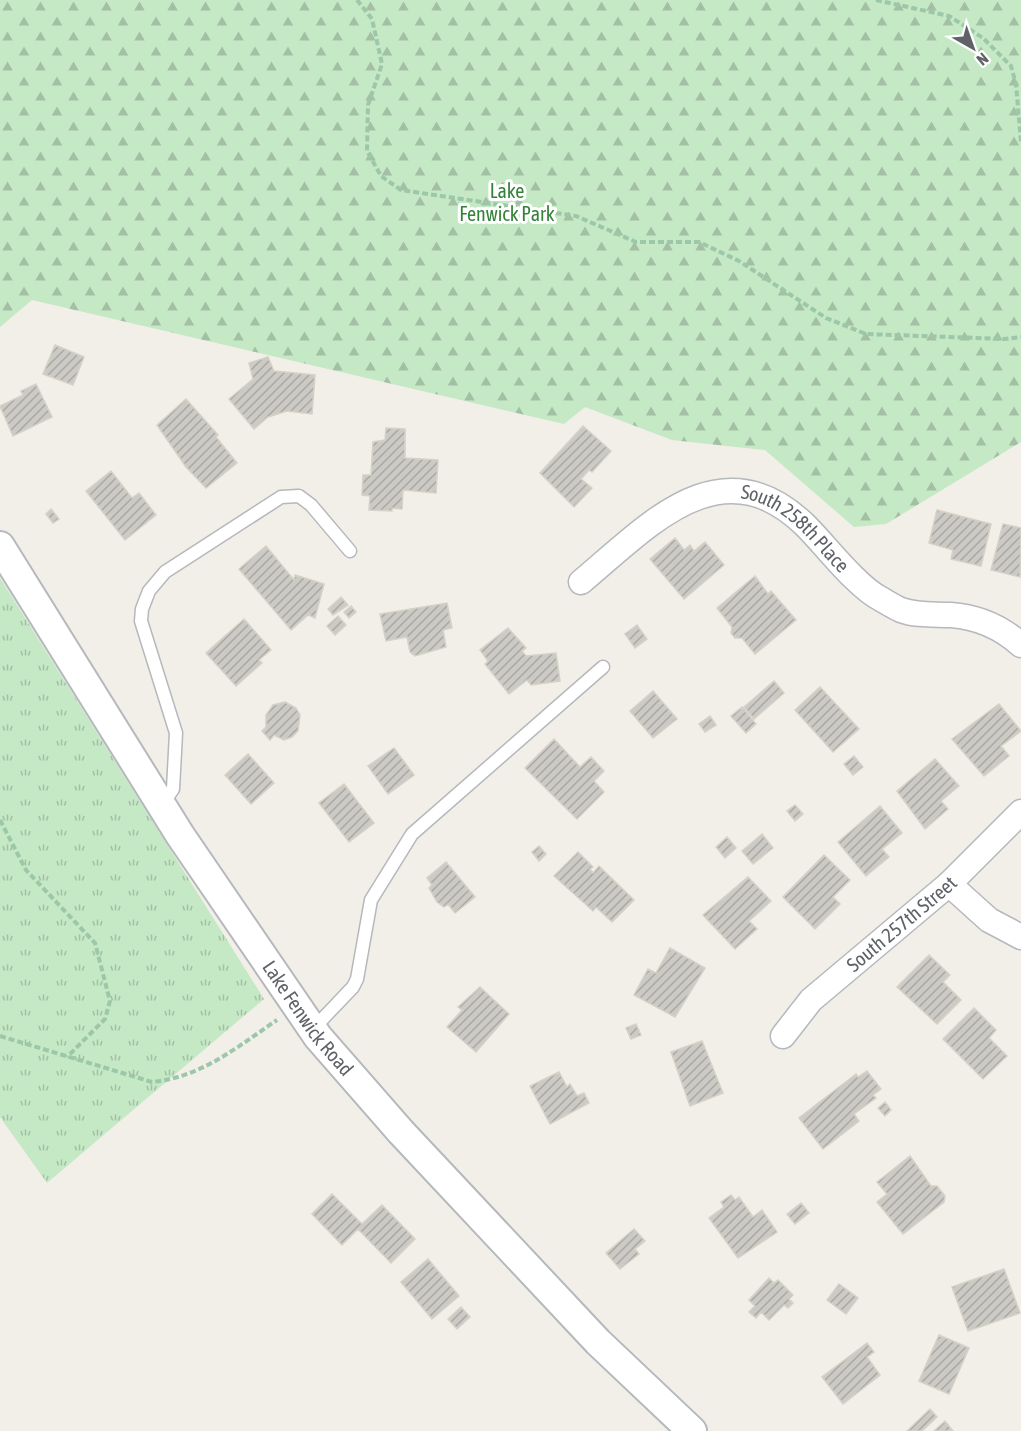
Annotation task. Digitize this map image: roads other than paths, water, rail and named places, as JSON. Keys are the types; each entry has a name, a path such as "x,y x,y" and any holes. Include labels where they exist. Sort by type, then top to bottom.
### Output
{"street":[{"name":"South 258th Place","path":"581,582 666,511 685,501 731,489 773,500 804,524 877,597 901,610 978,620 999,628 1020,644"},
{"name":"Lake Fenwick Road","path":"0,546 162,805 305,1018 401,1132 598,1342 692,1431"},
{"name":"South 257th Street","path":"783,1036 811,1000 950,884 1021,812"},
{"path":"950,884 989,920 1021,937"}],"lane":[{"path":"162,805 173,789 176,733 141,621 142,609 149,591 165,572 281,497 299,496 311,505 350,551"},
{"path":"305,1018 353,987 357,979 370,900 412,834 603,667"}],"park label":[{"name":"Lake Fenwick Park","path":"507,202"}]}
